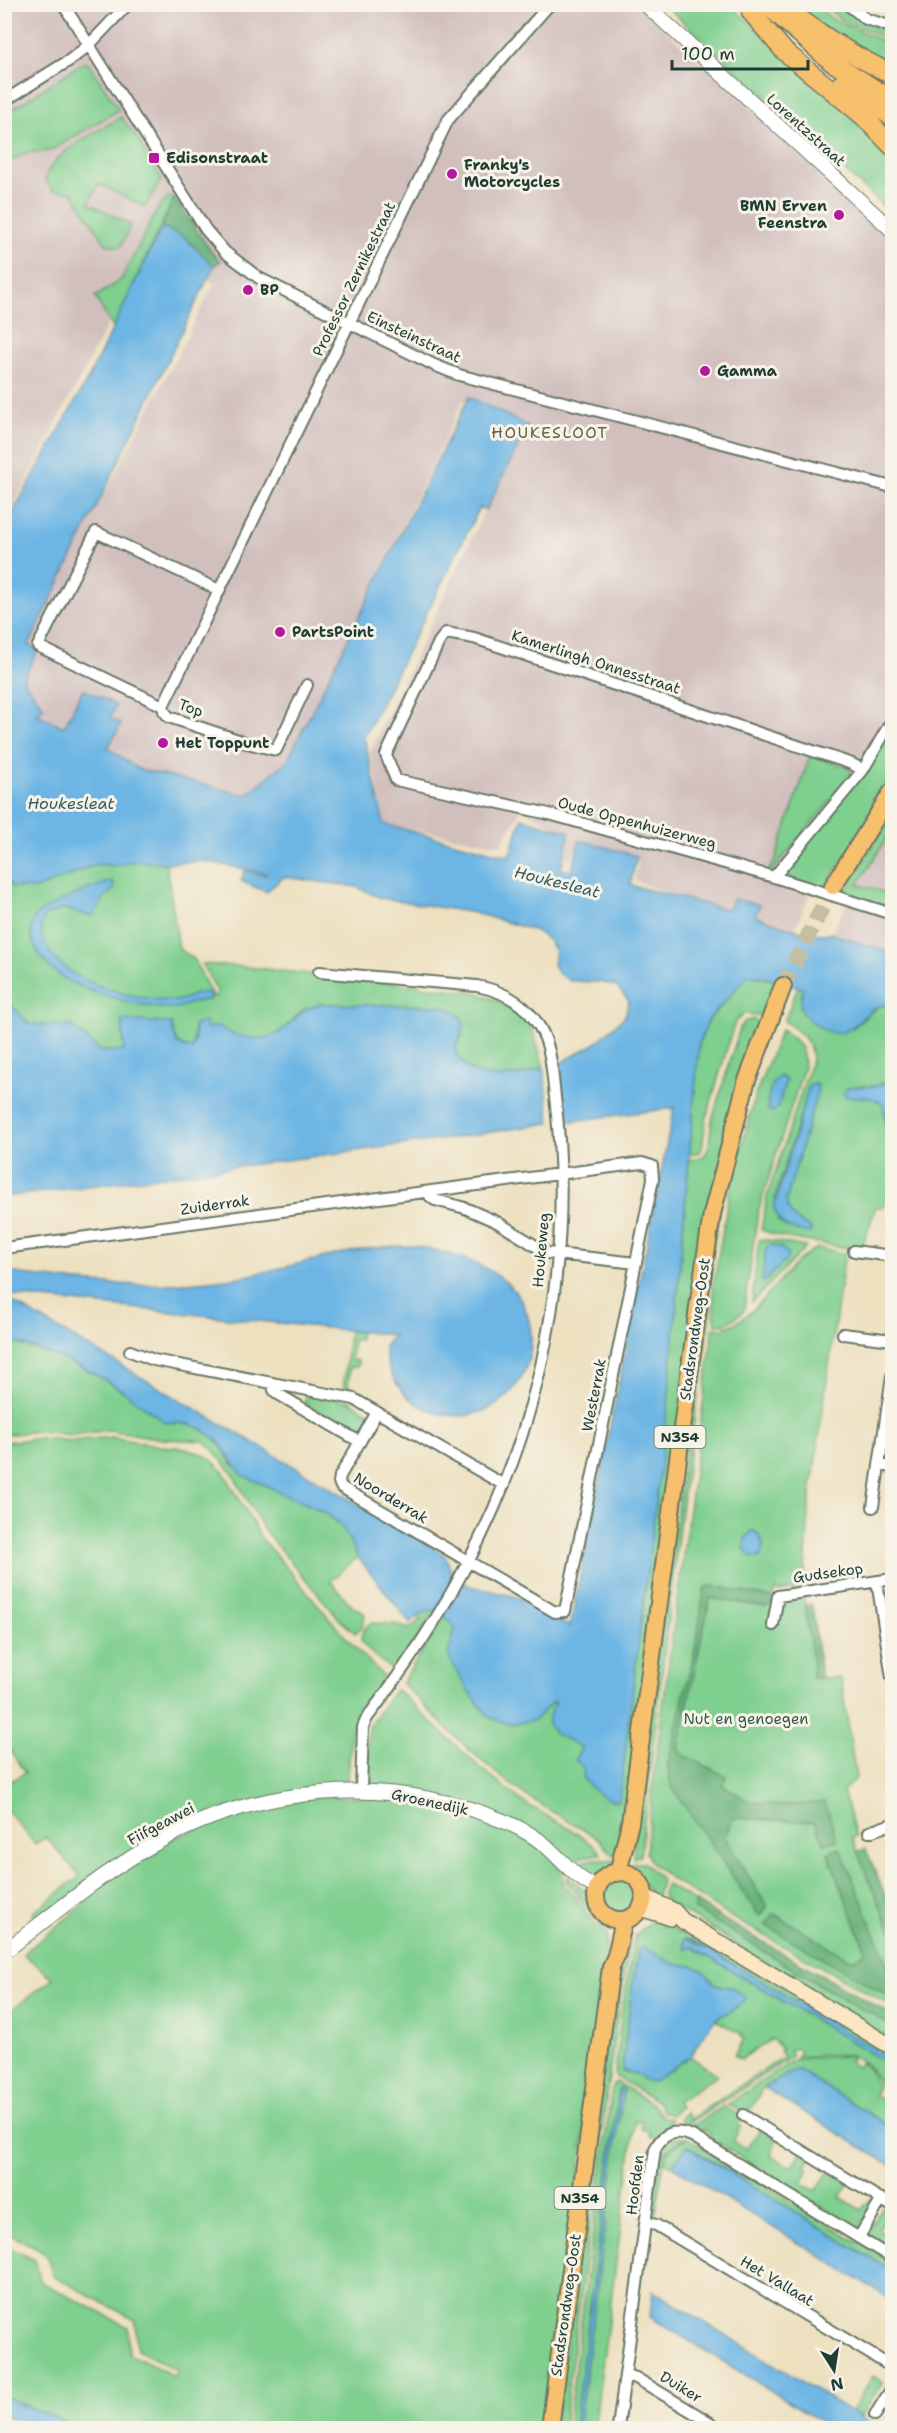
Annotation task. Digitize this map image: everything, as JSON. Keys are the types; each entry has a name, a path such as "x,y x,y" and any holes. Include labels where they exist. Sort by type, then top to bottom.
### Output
{"highway":[{"path":"781,4 824,37 867,63 892,74"},
{"path":"753,7 892,100"},
{"path":"753,7 829,76 892,117"},
{"path":"753,7 784,51 862,115 892,146"}],"main road":[{"path":"833,886 892,792"},
{"name":"Stadsrondweg-Oost","path":"624,1874 632,1836 630,1823 696,1319 712,1214 746,1083 783,986"},
{"path":"624,1874 640,1883 642,1902 633,1916 618,1919 599,1909 596,1899 597,1888 608,1876 624,1874"},
{"path":"642,1902 683,1921 892,2047"},
{"name":"Stadsrondweg-Oost","path":"550,2428 611,1967 608,1956 618,1919"}],"street":[{"name":"Einsteinstraat","path":"63,4 207,230 225,252 259,278 434,365 459,375 892,487"},
{"path":"4,101 70,60 89,45 128,4"},
{"name":"Professor Zernikestraat","path":"164,706 448,120 550,4"},
{"name":"Lorentzstraat","path":"645,4 892,230"},
{"path":"847,4 866,19 892,27"},
{"name":"Top","path":"219,590 96,532 38,645 164,706 166,715 179,721 276,750 307,685"},
{"name":"Kamerlingh Onnesstraat","path":"386,754 439,642 446,633 474,638 650,695 852,764 862,770"},
{"path":"774,877 862,770 892,720"},
{"name":"Oude Oppenhuizerweg","path":"386,754 396,780 549,814 774,877 892,914"},
{"name":"Houkeweg","path":"319,972 489,988 510,997 527,1010 543,1033 549,1053 558,1123 561,1174 558,1254 550,1317 538,1375 522,1434 504,1485 465,1566 436,1618 363,1727 361,1791"},
{"name":"Westerrak","path":"465,1566 555,1612 565,1611 653,1179 651,1166 642,1163 561,1174"},
{"name":"Zuiderrak","path":"4,1248 561,1174"},
{"path":"429,1192 435,1200 481,1214 516,1233 540,1250 636,1263"},
{"path":"854,1251 892,1256"},
{"path":"843,1334 892,1340"},
{"path":"130,1351 154,1360 354,1399 504,1485"},
{"path":"873,1507 892,1376"},
{"path":"273,1383 274,1390 278,1394 360,1442"},
{"name":"Noorderrak","path":"377,1412 340,1476 339,1482 342,1487 465,1566"},
{"path":"879,1465 892,1467"},
{"name":"Gudsekop","path":"773,1625 778,1596 892,1579"},
{"name":"Gudsekop","path":"877,1581 892,1678"},
{"name":"Groenedijk","path":"361,1791 428,1799 508,1823 543,1844 571,1872 597,1888"},
{"name":"Fiifgeawei","path":"4,1952 98,1879 181,1829 217,1814 302,1793 361,1791"},
{"path":"869,1832 892,1824"},
{"path":"743,2115 892,2206"},
{"name":"Hoofden","path":"618,2428 655,2149 660,2138 669,2133 681,2132 692,2136 892,2258"},
{"path":"859,2237 882,2199"},
{"name":"Het Vallaat","path":"646,2223 656,2225 892,2367"},
{"name":"Duiker","path":"625,2375 636,2378 719,2428"},
{"path":"875,2415 892,2388"}],"shaded area":[{"path":"5,5 638,5 892,236 892,749 837,833 793,932 726,915 634,880 639,862 577,844 570,860 560,850 566,832 522,809 501,845 385,824 370,751 520,437 463,401 351,632 292,766 250,802 35,765 8,680 214,284 155,234 5,522"},
{"path":"892,826 892,960 828,941 859,879"}],"green space":[{"path":"665,5 730,5 892,150 892,214"},
{"path":"786,5 816,5 834,20 892,45 892,70"},
{"path":"823,5 840,5 875,27 892,31 892,41 841,20"},
{"path":"84,62 89,64 119,110 50,151 25,153 5,165 5,114"},
{"path":"121,117 140,142 162,179 145,207 99,184 89,203 131,225 121,246 116,247 106,244 72,192 53,191 45,179 56,160 89,136"},
{"path":"168,197 174,198 113,328 95,297 121,280 159,207"},
{"path":"174,198 214,255 221,261 214,266 184,237 162,227"},
{"path":"892,728 892,781 824,889 788,879 786,870"},
{"path":"810,756 845,766 850,769 851,776 777,865 767,872 775,861"},
{"path":"892,814 892,830 858,884 892,895 892,908 843,895"},
{"path":"134,861 166,863 179,949 193,958 213,997 218,993 202,964 474,992 506,1004 524,1016 534,1035 544,1068 506,1077 482,1075 471,1070 455,1049 462,1036 305,1008 281,1031 271,1037 247,1038 231,1034 219,1027 206,1028 207,1022 194,1025 193,1048 177,1042 173,1036 172,1026 122,1021 124,1051 100,1051 72,1026 29,1024 5,999 5,879 69,876 97,864 111,865"},
{"path":"748,975 779,981 764,1014 761,1016 745,1013 735,1022 706,1119 702,1149 700,1152 689,1154 699,1043 709,1020"},
{"path":"798,987 803,988 800,1007 853,1028 878,1006 892,1005 892,1080 873,1087 855,1086 846,1097 865,1097 879,1101 883,1104 886,1127 892,1119 892,1191 883,1207 876,1207 862,1247 853,1249 782,1237 761,1230 767,1197 812,1059 807,1041 784,1021","holes":["813,1084 786,1201 793,1216 807,1226 810,1233 786,1227 778,1221 775,1197 809,1087"]},
{"path":"753,1019 761,1023 737,1094 624,1824 615,1856 596,1837 552,1812 510,1784 454,1735 402,1683 446,1614 455,1628 556,1703 550,1712 582,1748 575,1760 582,1765 585,1771 672,1357 689,1160 704,1156 708,1150 712,1120 740,1028 744,1022"},
{"path":"781,1030 799,1045 803,1054 804,1067 758,1212 744,1311 727,1323 715,1324 713,1287 730,1188 756,1093"},
{"path":"759,1240 806,1247 752,1302"},
{"name":"Nut en genoegen","path":"817,1248 845,1253 809,1507 804,1588 779,1592 776,1590 773,1598 714,1586 705,1588 696,1645 668,1764 669,1777 672,1787 760,1916 767,1907 726,1840 725,1836 733,1818 815,1822 825,1844 836,1840 825,1803 781,1806 748,1801 721,1784 726,1776 680,1754 678,1748 710,1598 766,1607 781,1600 804,1598 813,1663 812,1678 841,1678 856,1778 843,1791 856,1836 852,1838 892,1934 892,1975 840,1849 828,1853 866,1951 855,1959 849,1959 774,1914 824,1957 892,1998 892,2006 731,1917 671,1879 651,1863 646,1852 653,1781 713,1329 728,1326 742,1319 791,1268"},
{"path":"708,1290 711,1309 681,1510 640,1856 633,1858 639,1777"},
{"path":"349,1331 360,1332 360,1340 353,1340 351,1360 358,1361 357,1367 350,1367 348,1387 355,1388 354,1394 343,1393"},
{"path":"4,1339 61,1358 93,1373 123,1391 165,1422 189,1424 202,1429 218,1441 232,1464 324,1512 342,1526 358,1557 330,1581 354,1608 360,1609 365,1615 362,1627 355,1633 340,1620 264,1530 231,1471 205,1441 162,1439 110,1430 73,1435 39,1431 5,1435"},
{"path":"309,1394 350,1401 370,1416 358,1435 305,1404 305,1399"},
{"path":"112,1437 159,1446 186,1448 205,1455 214,1462 225,1474 262,1539 349,1641 386,1679 351,1730 346,1785 311,1789 212,1812 37,1920 32,1913 80,1876 46,1837 35,1844 5,1808 5,1784 25,1773 5,1743 5,1442 42,1438 73,1441"},
{"path":"714,1586 773,1598 772,1604 766,1607 710,1598 678,1748 681,1754 726,1776 722,1785 748,1801 781,1806 825,1802 837,1840 825,1844 815,1822 733,1818 725,1836 726,1840 767,1907 760,1917 672,1787 669,1777 668,1764 696,1645 705,1587"},
{"path":"812,1604 821,1678 812,1678 813,1663 805,1605"},
{"path":"425,1610 436,1610 396,1671 376,1657 361,1639 363,1632 371,1623 395,1624 408,1629 420,1620 418,1617"},
{"path":"396,1689 491,1777 525,1803 588,1841 601,1854 582,1857 573,1863 545,1838 374,1786 365,1772 369,1725"},
{"path":"307,1797 399,1799 417,1802 464,1814 513,1832 535,1844 552,1858 562,1873 564,1886 576,1897 594,1924 607,1934 603,1994 545,2428 79,2428 5,2397 4,2245 35,2260 41,2282 128,2327 129,2354 174,2376 177,2370 137,2350 135,2320 53,2276 47,2256 38,2248 4,2232 5,2015 53,1978 23,1954 79,1908 99,1885 152,1848 230,1815"},
{"path":"840,1848 892,1975 892,1998 765,1925 774,1914 849,1959 855,1959 866,1951 828,1853"},
{"path":"866,1849 892,1912 892,1934 857,1851"},
{"path":"596,1859 617,1861 613,1868 599,1877 593,1877 575,1869 585,1861"},
{"path":"633,1863 644,1863 661,1879 656,1898 642,1882"},
{"path":"568,1877 591,1895 595,1908 606,1923 607,1929 600,1926 574,1889 567,1883"},
{"path":"620,1879 632,1884 637,1896 632,1908 620,1913 608,1908 603,1896 608,1884"},
{"path":"667,1885 696,1902 694,1909 892,2026 892,2041 663,1899 662,1893"},
{"path":"696,1902 892,2015 892,2026 694,1909"},
{"path":"655,1918 673,1926 675,1931 685,1935 690,1932 892,2052 892,2060 691,1939 684,1941 685,1949 692,1947 892,2066 892,2092 881,2085 870,2069 855,2057 837,2054 798,2057 796,2056 800,2053 796,2047 789,2051 792,2055 788,2059 688,2124 680,2126 681,2118 686,2112 690,2119 784,2057 780,2051 782,2049 772,2039 741,2059 735,2055 744,2039 742,2034 714,2019 745,2002 733,1988 715,1984 704,1971 693,1966 674,1964 648,1950 639,1950 632,1987 622,2072 637,2074 669,2071 690,2056 717,2075 677,2102 680,2107 672,2115 663,2112 658,2102 615,2076 621,2016 633,1946 636,1935"},
{"path":"628,1936 630,1940 617,2015 563,2428 555,2428 612,1994"},
{"path":"845,2056 852,2058 849,2062 857,2067 861,2062 868,2068 878,2087 874,2095 882,2100 887,2093 892,2095 892,2128 797,2069 763,2088 748,2114 728,2104 795,2059"},
{"path":"617,2082 655,2106 661,2116 671,2119 669,2126 656,2138 649,2136 649,2131 641,2129 642,2121 635,2121 594,2428 578,2428 623,2092 623,2089 619,2088 574,2428 567,2428 611,2095 613,2085"},
{"path":"724,2106 742,2118 738,2124 741,2126 733,2141 747,2149 760,2129 777,2139 771,2155 791,2167 800,2153 810,2159 806,2167 809,2169 802,2183 816,2191 829,2171 849,2183 840,2197 861,2210 872,2198 873,2206 859,2227 856,2228 709,2138 711,2134 703,2129 700,2133 691,2127"},
{"path":"685,2137 665,2152 655,2220 651,2216 659,2148 670,2138"},
{"path":"687,2138 892,2263 892,2271 688,2146 672,2166 665,2162 667,2152"},
{"path":"887,2207 884,2213 887,2215 878,2229 892,2238 892,2250 867,2233 882,2208"},
{"path":"873,2376 883,2382 861,2417 851,2411"}],"water":[{"name":"Houkesleat","path":"162,227 184,237 214,266 29,645 38,650 23,680 44,707 37,714 64,727 83,689 116,705 110,718 121,724 108,748 138,769 246,795 287,761 469,397 528,426 486,510 480,507 364,737 384,824 509,856 522,818 570,832 561,869 572,871 579,841 584,841 637,856 630,885 724,909 730,908 733,899 760,905 755,916 803,931 829,933 892,953 892,1005 872,1010 848,1030 839,1033 828,1032 805,1016 801,1009 803,988 748,975 709,1019 699,1043 668,1404 619,1801 599,1794 583,1778 583,1768 575,1760 582,1747 555,1734 548,1724 550,1712 556,1703 554,1701 533,1721 508,1724 489,1717 467,1689 448,1656 455,1628 449,1620 434,1610 424,1613 410,1623 358,1557 342,1526 324,1512 242,1475 218,1441 202,1429 189,1424 165,1422 123,1391 93,1373 61,1358 5,1339 4,1297 437,1550 446,1557 454,1579 470,1586 517,1597 570,1627 674,1108 564,1122 559,1064 596,1043 625,1016 629,1001 616,986 600,982 570,981 559,974 553,965 555,951 549,941 536,931 475,913 381,898 357,887 284,877 266,892 241,881 245,871 266,875 266,873 203,861 166,863 134,861 113,866 97,864 36,889 12,887 5,879 5,526 88,379"},
{"path":"113,881 114,889 105,896 94,915 64,909 46,915 41,926 42,934 55,958 68,970 84,979 119,992 176,1001 205,993 210,994 210,1000 174,1008 123,1001 70,982 59,975 42,958 31,934 33,920 37,915 69,897"},
{"path":"5,999 29,1024 72,1026 100,1051 124,1051 122,1020 171,1023 177,1044 192,1048 195,1040 194,1025 207,1022 206,1028 219,1026 239,1036 265,1038 284,1029 301,1013 321,1004 441,1006 457,1013 463,1021 462,1033 455,1049 471,1070 482,1075 506,1077 544,1068 550,1123 454,1138 5,1197"},
{"path":"779,1076 786,1080 778,1108 772,1112 768,1110 768,1096"},
{"path":"892,1080 892,1119 886,1128 883,1104 868,1098 843,1095 847,1088 875,1086"},
{"path":"817,1085 818,1089 786,1201 792,1215 811,1229 810,1233 786,1227 779,1220 774,1207 809,1086"},
{"path":"771,1245 782,1248 788,1254 787,1259 764,1282 762,1281 766,1248"},
{"path":"413,1246 457,1256 487,1269 512,1288 521,1300 530,1325 531,1349 524,1371 512,1390 495,1405 474,1414 451,1415 425,1408 416,1403 402,1391 388,1366 384,1346 394,1335 5,1295 5,1271 90,1283 176,1284 255,1274 367,1249"},
{"path":"752,1530 763,1542 763,1551 759,1558 751,1557 744,1549 745,1539"},
{"path":"684,1940 706,1948 892,2060 892,2066 692,1947 685,1949"},
{"path":"643,1947 674,1964 693,1966 704,1971 715,1984 733,1988 745,1997 745,2002 714,2020 690,2056 652,2082 643,2080 637,2074 622,2071 632,1987 639,1950"},
{"path":"797,2069 892,2128 892,2166 764,2088"},
{"path":"620,2087 623,2089 578,2428 574,2428"},
{"path":"687,2146 892,2271 892,2300 672,2166"},
{"path":"653,2291 880,2428 832,2428 650,2317"},
{"path":"4,2397 79,2428 36,2428 5,2416"}],"tunnel":[{"path":"783,986 833,886"}],"place":[{"name":"Edisonstraat","path":"154,158"},
{"name":"Franky's Motorcycles","path":"452,174"},
{"name":"BMN Erven Feenstra","path":"839,215"},
{"name":"BP","path":"248,290"},
{"name":"Gamma","path":"705,371"},
{"name":"PartsPoint","path":"280,632"},
{"name":"Het Toppunt","path":"163,743"}],"district":[{"name":"HOUKESLOOT","path":"550,432"}]}
